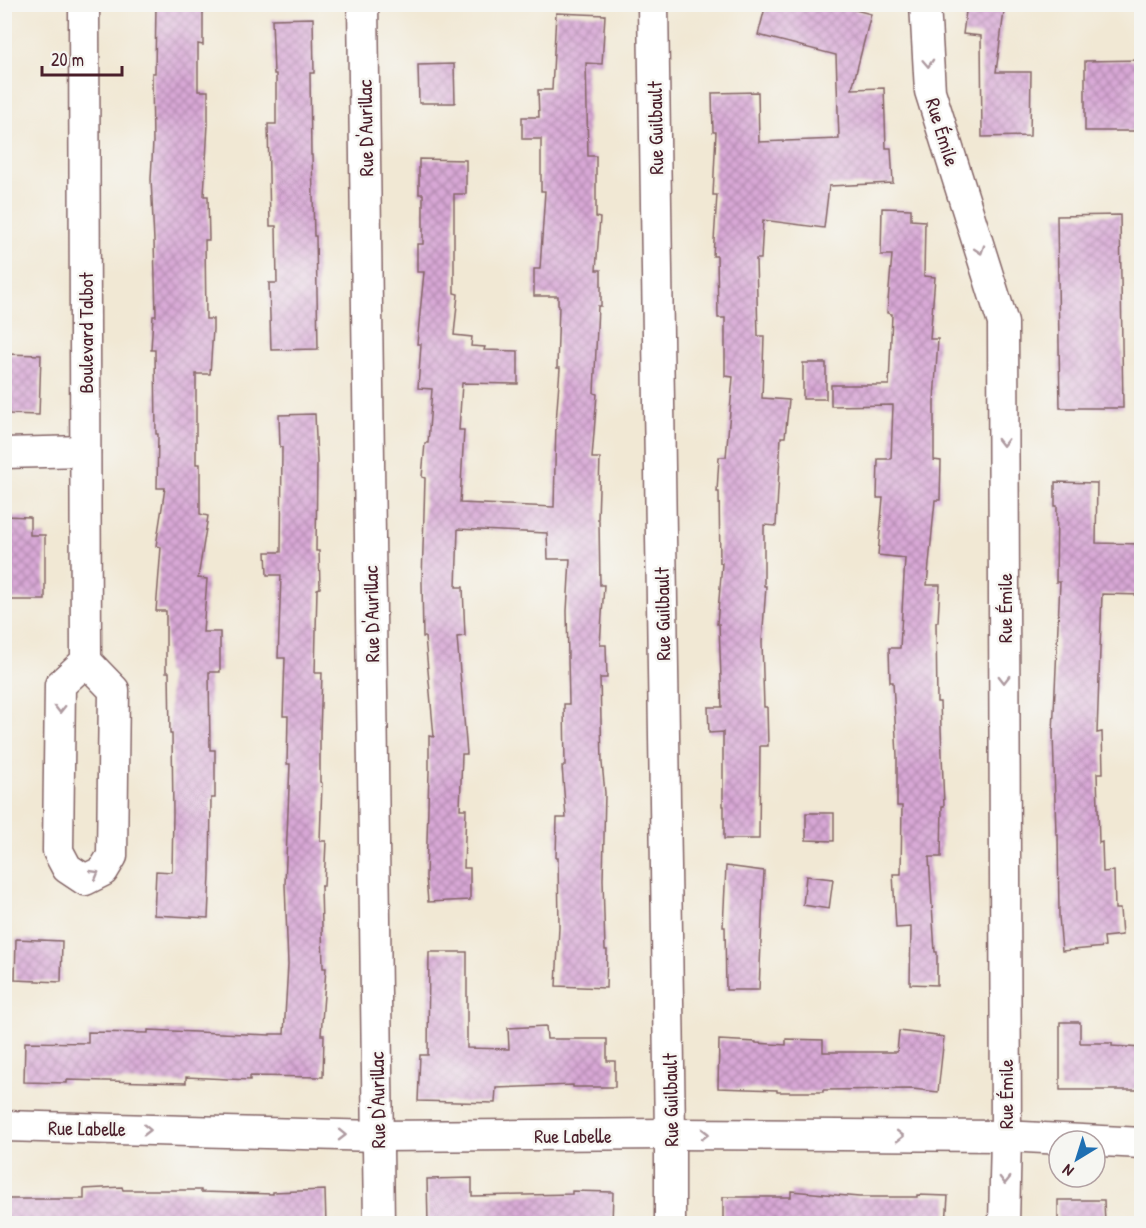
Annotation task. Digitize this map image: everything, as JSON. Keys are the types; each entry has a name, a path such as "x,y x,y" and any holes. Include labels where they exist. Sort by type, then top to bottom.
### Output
{"street":[{"name":"Boulevard Talbot","path":"84,4 86,661"},
{"name":"Rue D'Aurillac","path":"363,4 379,1224"},
{"name":"Rue Guilbault","path":"653,4 670,1224"},
{"name":"Rue Émile","path":"925,4 930,91 1003,323 1004,1224"},
{"path":"4,453 85,451"},
{"path":"86,661 114,690 112,856 103,871 85,880 67,868 58,851 60,685 86,661"},
{"name":"Rue Labelle","path":"4,1126 377,1136 670,1134 1005,1136 1142,1143"}],"building":[{"path":"156,4 203,4 203,45 198,44 198,91 208,91 204,196 208,196 209,240 205,240 206,319 213,319 213,329 210,374 196,374 196,464 200,464 200,514 208,516 198,578 207,579 203,632 220,632 220,672 209,672 210,750 215,750 215,798 211,798 208,918 154,915 156,871 172,872 173,813 169,672 166,672 166,611 156,611 161,547 156,546 165,488 157,488 155,350 151,350 153,316 156,316 151,179 152,73 155,73"},
{"path":"766,4 832,4 871,14 852,89 884,88 886,148 891,148 893,183 829,186 824,228 763,220 761,259 756,259 758,336 764,336 762,398 789,400 785,437 781,437 776,526 764,525 764,586 766,586 762,642 768,746 760,746 759,839 724,839 723,732 709,733 708,707 722,707 719,624 717,624 722,563 720,563 719,492 717,492 719,457 726,457 733,377 725,376 725,318 718,318 717,256 713,256 717,195 713,195 716,132 713,132 712,93 758,92 759,142 839,139 836,55 758,35"},
{"path":"967,4 1005,4 996,72 1031,72 1030,136 982,137 981,36 963,34"},
{"path":"556,13 605,15 602,64 586,63 588,156 596,156 596,217 600,218 596,270 601,270 601,306 598,306 594,393 597,394 592,458 600,458 598,520 600,585 604,585 600,645 606,645 607,678 600,678 605,793 603,880 605,950 607,950 606,988 556,986 559,927 557,818 566,818 562,766 565,766 564,704 569,704 567,611 570,559 548,559 547,533 458,529 456,587 463,587 465,636 457,637 467,754 462,754 460,809 466,809 464,868 470,868 470,900 428,902 426,877 429,736 434,737 425,637 423,637 425,478 422,477 425,443 428,443 432,389 418,388 421,344 417,344 424,272 417,272 417,244 423,244 423,194 419,194 419,159 466,160 466,194 454,194 454,293 458,294 454,335 472,337 471,346 485,347 484,350 518,351 518,384 462,383 459,430 464,430 460,503 554,507 560,368 557,368 559,305 558,296 534,296 534,269 540,269 545,191 541,191 541,139 522,139 522,117 539,117 538,90 552,90"},
{"path":"313,18 314,73 310,73 311,155 314,236 316,236 318,349 271,350 269,283 277,283 276,226 270,226 268,124 276,124 276,74 274,74 272,19"},
{"path":"1142,60 1142,131 1085,131 1085,61"},
{"path":"454,64 455,103 419,103 418,65"},
{"path":"882,208 911,209 911,220 925,221 924,276 935,277 930,339 938,339 934,401 934,460 941,461 940,500 935,500 927,585 940,585 938,622 936,622 937,702 940,702 944,806 942,806 941,857 929,857 935,952 937,952 937,985 910,984 911,927 896,928 893,874 901,874 902,806 897,806 897,756 889,648 900,648 905,558 878,555 883,498 877,498 878,459 891,459 893,405 831,406 831,385 889,385 892,314 887,313 892,255 881,255"},
{"path":"1120,215 1123,408 1060,408 1057,216"},
{"path":"4,354 41,355 39,415 9,414 9,408 4,408"},
{"path":"803,363 826,363 826,399 803,399"},
{"path":"315,414 316,551 319,551 320,588 317,589 315,673 322,673 320,841 326,841 324,886 321,886 323,968 326,968 321,1035 324,1035 323,1077 250,1076 250,1080 186,1077 186,1083 67,1080 67,1083 24,1082 25,1042 88,1043 88,1032 148,1033 148,1030 284,1034 288,965 285,884 290,764 287,764 288,716 283,716 285,658 278,658 281,575 267,575 266,552 281,552 282,447 280,447 279,415"},
{"path":"1055,482 1097,483 1096,543 1142,544 1142,595 1102,594 1097,733 1102,732 1103,773 1097,773 1099,843 1102,842 1103,872 1114,871 1115,909 1120,909 1122,935 1104,937 1105,947 1062,951 1053,733 1060,582 1056,582"},
{"path":"4,516 30,517 30,535 45,535 45,600 4,600"},
{"path":"806,813 834,813 834,841 806,840"},
{"path":"726,866 764,871 759,990 726,990 725,927 723,927"},
{"path":"806,876 833,879 829,909 803,905"},
{"path":"16,939 62,941 61,982 15,980"},
{"path":"429,952 467,952 467,1048 509,1049 508,1028 546,1026 547,1039 607,1039 607,1061 615,1061 615,1087 573,1087 573,1085 496,1088 495,1103 418,1101 420,1055 428,1055"},
{"path":"1060,1022 1080,1022 1080,1043 1112,1043 1112,1046 1142,1048 1142,1090 1060,1090"},
{"path":"899,1031 944,1037 938,1092 913,1089 777,1092 777,1090 718,1088 719,1040 786,1045 786,1039 823,1040 823,1052 897,1052"},
{"path":"472,1178 472,1196 572,1194 572,1191 613,1192 612,1224 428,1224 427,1179"},
{"path":"122,1187 123,1190 201,1190 201,1192 273,1194 273,1192 325,1190 326,1224 4,1224 4,1199 84,1199 84,1189"},
{"path":"791,1191 859,1197 948,1196 946,1224 723,1224 723,1197 791,1197"},
{"path":"1058,1200 1104,1200 1105,1224 1058,1224"}]}
